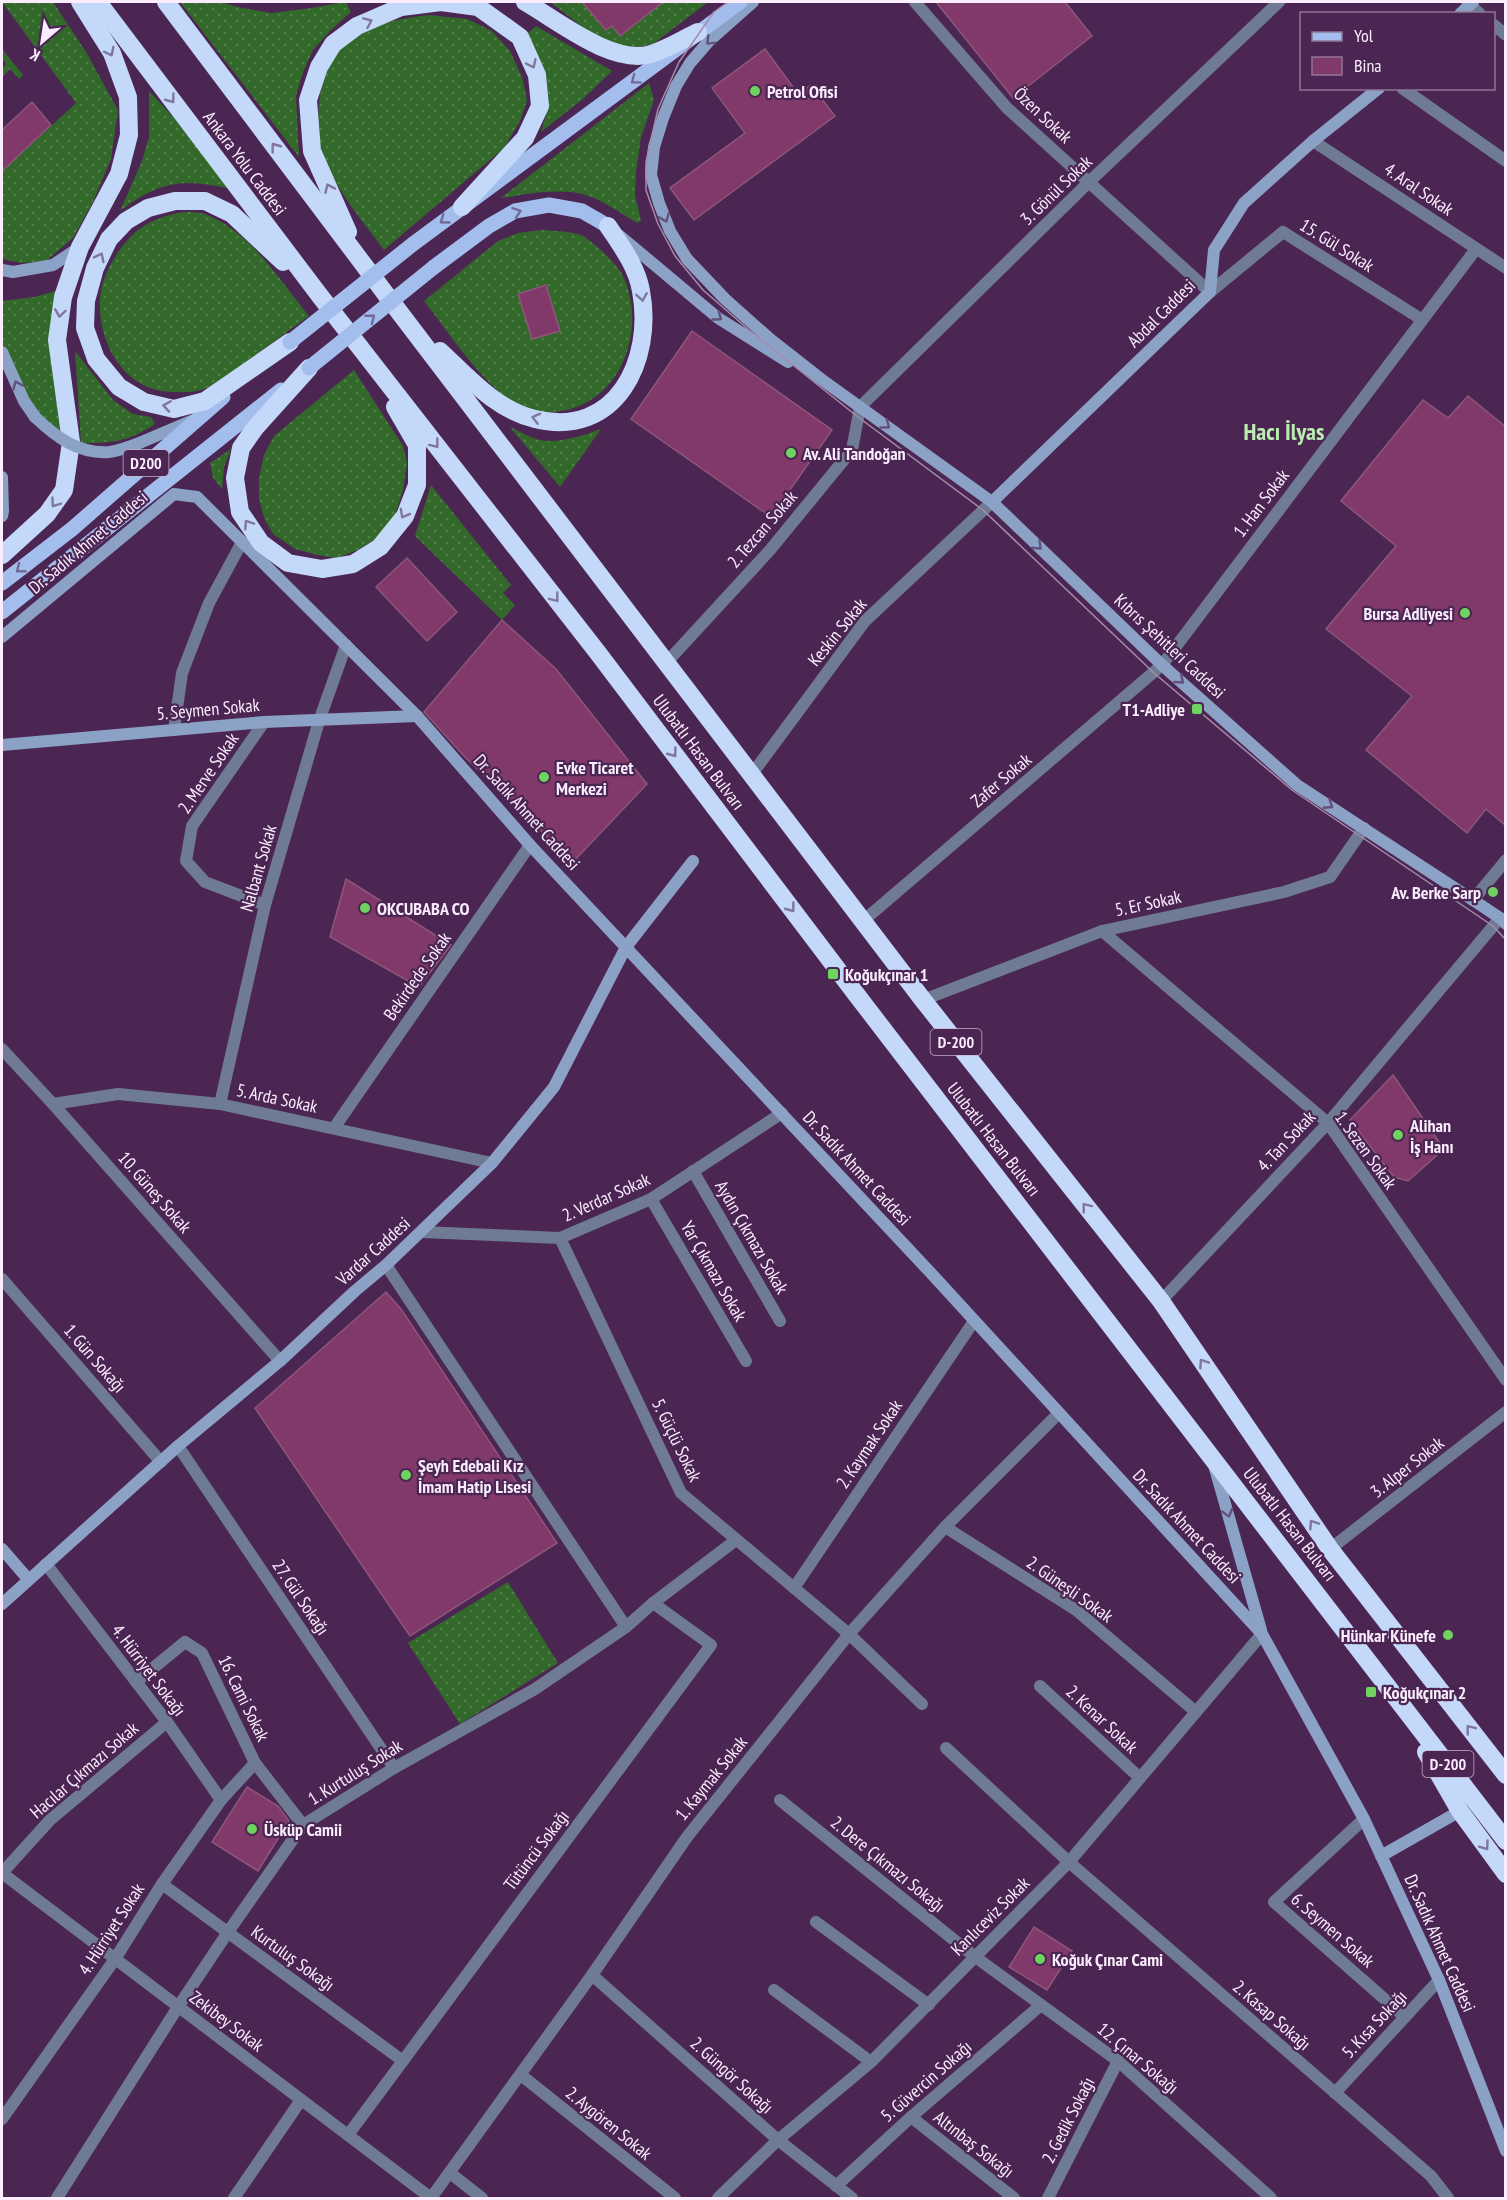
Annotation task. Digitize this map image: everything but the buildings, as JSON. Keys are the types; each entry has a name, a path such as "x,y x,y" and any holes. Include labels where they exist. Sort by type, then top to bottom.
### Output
{"highway":[{"path":"2,555 47,514 64,490 71,442 57,340 63,297 80,247 119,174 129,135 128,97 112,53 80,2"},
{"name":"Ankara Yolu Caddesi","path":"98,2 361,348"},
{"name":"Ankara Yolu Caddesi","path":"166,2 400,313"},
{"path":"361,261 312,151 308,100 319,66 333,44 357,26 401,7 441,2 478,7 520,37 537,75 540,106 525,138 462,207"},
{"path":"525,2 585,40 623,56 650,55 698,32"},
{"path":"290,342 205,401 174,409 144,402 119,387 96,359 85,328 86,301 95,268 109,239 126,222 148,208 175,201 205,201 232,214 320,296"},
{"path":"400,313 490,398 535,419 557,422 580,419 603,409 621,392 634,372 642,347 645,318 641,288 630,258 608,226"},
{"name":"Ulubatlı Hasan Bulvarı","path":"400,313 923,1000 1161,1301 1330,1550 1506,1775"},
{"path":"309,368 245,441 241,448 235,478 240,512 261,543 288,563 322,569 353,564 380,547 405,516 417,485 417,445 361,348"},
{"name":"Ulubatlı Hasan Bulvarı","path":"361,348 598,653 856,994 1506,1841"},
{"path":"1390,1688 1460,1811 1506,1874"}],"main road":[{"path":"462,207 740,2"},
{"path":"2,612 434,267 489,226 515,211 549,205 582,210 608,226"},
{"name":"D200","path":"2,583 72,529 198,417 413,243 462,207"}],"street":[{"path":"753,2 709,41 685,70 663,118 654,147 651,175 670,231 687,259 743,315 821,379"},
{"name":"Özen Sokak","path":"915,2 1007,108 1210,292"},
{"name":"3. Gönül Sokak","path":"860,407 1089,182 1279,2"},
{"name":"Abdal Caddesi","path":"992,502 1210,292 1214,250 1244,203 1313,141 1377,90"},
{"path":"1405,90 1506,161"},
{"name":"4. Aral Sokak","path":"1313,141 1506,268"},
{"path":"608,226 718,318 821,379"},
{"name":"15. Gül Sokak","path":"1210,292 1282,232 1421,320"},
{"path":"2,270 13,272 53,265 80,247"},
{"name":"1. Han Sokak","path":"1162,665 1476,249"},
{"path":"2,352 24,401 35,417 56,437 78,447 110,452 137,444 198,417"},
{"name":"Kıbrıs Şehitleri Caddesi","path":"821,379 992,502 1162,665 1298,785 1503,921"},
{"name":"2. Tezcan Sokak","path":"667,662 770,550 852,450 860,407"},
{"path":"2,477 2,516"},
{"name":"Dr. Sadık Ahmet Caddesi","path":"2,637 174,494 197,497 417,716 530,845 782,1113 1262,1634 1364,1820 1381,1856 1439,1980 1506,2151"},
{"name":"Keskin Sokak","path":"752,774 865,621 992,502"},
{"path":"174,730 182,673 209,603 242,542"},
{"name":"Nalbant Sokak","path":"220,1104 265,905 319,720 346,645"},
{"name":"Zafer Sokak","path":"863,921 1162,665"},
{"name":"5. Seymen Sokak","path":"2,745 264,722 417,716"},
{"name":"2. Merve Sokak","path":"264,722 192,826 186,861 205,882 265,905"},
{"name":"5. Er Sokak","path":"923,1000 1102,931 1284,892 1330,877 1364,828"},
{"name":"Bekirdede Sokak","path":"334,1128 530,845"},
{"path":"1473,900 1506,860"},
{"name":"Vardar Caddesi","path":"2,1604 178,1446 280,1361 355,1291 387,1265 492,1163 554,1087 626,947 693,861"},
{"name":"4. Tan Sokak","path":"1161,1301 1328,1123 1503,921"},
{"name":"1. Sezen Sokak","path":"1102,931 1328,1123 1506,1380"},
{"name":"10. Güneş Sokak","path":"2,1049 280,1361"},
{"name":"5. Arda Sokak","path":"53,1104 118,1094 220,1104 492,1163"},
{"name":"2. Verdar Sokak","path":"422,1232 560,1238 651,1199 782,1113"},
{"name":"Aydın Çıkmazı Sokak","path":"693,1171 780,1321"},
{"name":"Yar Çıkmazı Sokak","path":"651,1199 746,1361"},
{"name":"5. Güçlü Sokak","path":"560,1238 681,1493 849,1634 922,1704"},
{"path":"387,1265 626,1627"},
{"name":"1. Gün Sokağı","path":"2,1279 162,1462"},
{"name":"2. Kaymak Sokak","path":"794,1588 974,1321"},
{"name":"3. Alper Sokak","path":"1330,1550 1506,1412"},
{"name":"1. Kaymak Sokak","path":"431,2199 592,1975 687,1837 849,1634 945,1527 1059,1413"},
{"name":"27. Gül Sokağı","path":"178,1446 394,1768"},
{"path":"1211,1456 1262,1634"},
{"name":"2. Güneşli Sokak","path":"945,1527 1077,1610 1196,1712"},
{"name":"1. Kurtuluş Sokak","path":"57,2199 178,2007 303,1826 394,1768 535,1689 626,1627 653,1603 736,1540"},
{"path":"2,1549 28,1579"},
{"name":"4. Hürriyet Sokağı","path":"46,1564 167,1722 221,1800"},
{"name":"Tütüncü Sokağı","path":"348,2135 711,1645 653,1603"},
{"name":"Kanlıceviz Sokak","path":"718,2199 778,2140 871,2062 1069,1862 1262,1634"},
{"name":"16. Cami Sokak","path":"136,1682 185,1642 202,1653 255,1763 303,1826"},
{"name":"2. Kenar Sokak","path":"1040,1686 1140,1779"},
{"name":"Hacılar Çıkmazı Sokak","path":"2,1873 50,1820 167,1722"},
{"name":"2. Kasap Sokağı","path":"946,1748 1069,1862 1431,2176 1448,2199"},
{"name":"4. Hürriyet Sokak","path":"2,2119 115,1959 162,1884 221,1800 255,1763"},
{"name":"2. Dere Çıkmazı Sokağı","path":"780,1800 974,1956"},
{"path":"1381,1856 1460,1811"},
{"name":"6. Seymen Sokak","path":"1364,1820 1274,1902 1405,2017"},
{"name":"Zekibey Sokak","path":"2,1873 431,2199"},
{"name":"Kurtuluş Sokağı","path":"162,1884 403,2061"},
{"path":"816,1922 929,2005"},
{"name":"12. Çınar Sokağı","path":"974,1956 1118,2061 1271,2199"},
{"name":"2. Güngör Sokağı","path":"592,1975 778,2140 852,2199"},
{"name":"5. Kısa Sokağı","path":"1335,2093 1439,1980"},
{"path":"774,1990 871,2062"},
{"name":"5. Güvercin Sokağı","path":"836,2186 911,2117 1041,2005"},
{"name":"2. Gedik Sokağı","path":"1050,2197 1118,2061"},
{"name":"2. Aygören Sokak","path":"521,2075 675,2199"},
{"path":"234,2199 301,2100"},
{"name":"Altınbaş Sokağı","path":"911,2117 1014,2199"},
{"path":"450,2173 482,2199"}],"green space":[{"path":"2,2 53,2 86,52 118,110 111,159 93,202 73,238 46,261 22,263 2,259 2,171 76,103"},
{"path":"180,2 220,2 272,13 346,2 351,12 313,50 303,72 296,96 299,157"},
{"path":"550,2 582,2 605,30 612,26 620,36 663,2 708,2 653,44 625,50 601,41"},
{"path":"429,15 467,19 492,31 510,51 522,77 527,100 520,121 504,148 384,250 345,197 323,156 318,135 318,120 323,82 331,63 341,48 354,37 387,22"},
{"path":"536,26 612,71 584,98 541,132 548,97 527,34"},
{"path":"2,49 23,75 19,79 10,69 2,77 2,69 6,64 2,58"},
{"path":"649,83 654,100 641,137 636,171 635,196 641,220 637,223 597,199 572,192 542,192 501,198"},
{"path":"149,91 175,119 228,188 184,183 171,185 147,193 120,211 142,161 149,137"},
{"path":"184,212 207,215 237,233 264,259 309,316 213,385 197,391 173,392 156,390 141,384 118,362 104,333 100,300 107,271 131,237 154,220"},
{"path":"542,230 579,234 593,243 622,274 629,294 632,316 631,338 625,358 615,377 601,393 583,404 552,412 522,407 495,388 469,360 424,301 498,241 518,233"},
{"path":"56,291 71,436 56,437 35,417 2,352 2,301 34,297"},
{"path":"75,351 113,400 133,414 151,417 155,424 128,438 102,443 81,443"},
{"path":"354,370 403,446 407,463 403,490 393,521 379,537 358,550 336,558 295,549 273,534 265,520 259,499 259,478 264,455 274,436"},
{"path":"510,427 544,441 569,439 601,429 560,487"},
{"path":"231,449 224,467 222,489 213,478 210,463"},
{"path":"431,485 511,585 503,593 515,605 502,620 415,536"},
{"path":"508,1582 558,1663 460,1724 408,1643"}],"tram line":[{"path":"728,2 714,12 679,62 658,109 646,162 646,190 658,224 675,256 703,290 858,417 983,510 1154,673 1292,790 1493,926 1506,940"}],"place":[{"name":"Petrol Ofisi","path":"755,91"},
{"name":"Av. Ali Tandoğan","path":"791,453"},
{"name":"Bursa Adliyesi","path":"1465,613"},
{"name":"T1-Adliye","path":"1197,709"},
{"name":"Evke Ticaret Merkezi","path":"544,777"},
{"name":"Av. Berke Sarp","path":"1493,892"},
{"name":"OKCUBABA CO","path":"365,908"},
{"name":"Koğukçınar 1","path":"833,974"},
{"name":"Alihan İş Hanı","path":"1398,1135"},
{"name":"Şeyh Edebali Kız İmam Hatip Lisesi","path":"406,1475"},
{"name":"Hünkar Künefe","path":"1448,1635"},
{"name":"Koğukçınar 2","path":"1371,1692"},
{"name":"Üsküp Camii","path":"252,1829"},
{"name":"Koğuk Çınar Cami","path":"1040,1959"}],"district":[{"name":"Hacı İlyas","path":"1284,431"}]}
